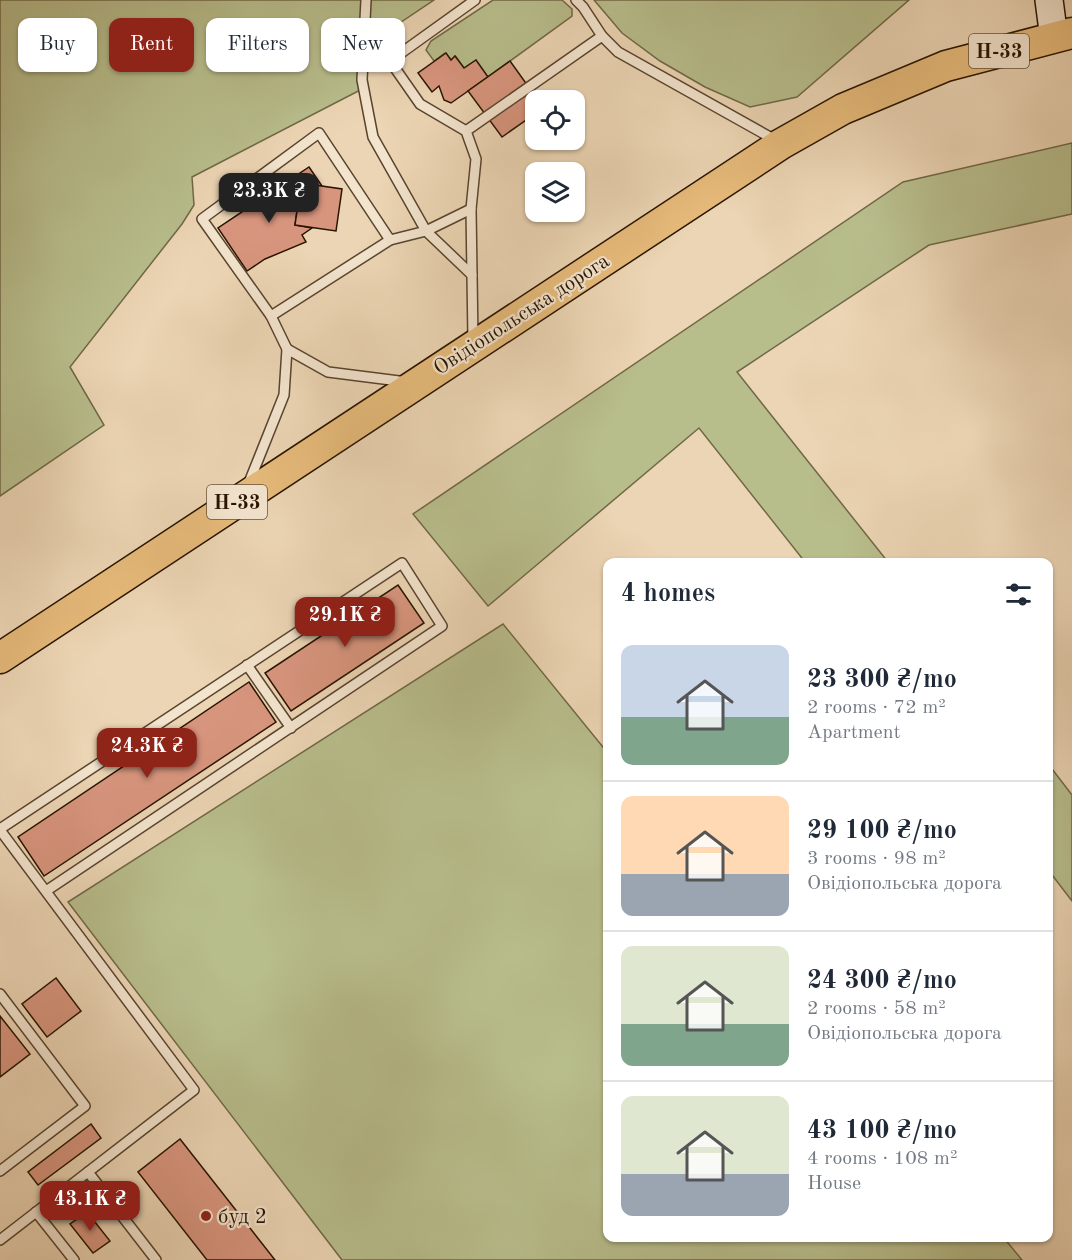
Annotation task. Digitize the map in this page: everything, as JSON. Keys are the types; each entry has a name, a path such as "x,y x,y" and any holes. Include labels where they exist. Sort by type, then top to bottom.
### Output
{"main road":[{"path":"1049,0 1063,35"},
{"name":"Овідіопольська дорога","path":"0,658 781,144 843,110 945,66 1063,35"}],"lane":[{"path":"366,0 362,80 373,137 426,231 472,275"},
{"path":"473,345 471,209 476,159 466,131 420,104 390,61 475,0"},
{"path":"576,0 584,7 602,36 618,52 781,144"},
{"path":"466,131 602,36"},
{"path":"243,498 284,394 287,349 271,316 202,219 319,133 390,240"},
{"path":"271,316 390,240 426,231 471,209"},
{"path":"287,349 328,372 416,383"},
{"path":"0,1240 194,1090 46,891 0,829 402,563 442,627 46,891"},
{"path":"247,665 291,728"},
{"path":"0,994 85,1106 0,1171"},
{"path":"88,1172 156,1260"},
{"path":"36,1212 74,1260"}],"green space":[{"path":"0,0 434,0 405,19 321,18 321,72 365,72 368,86 192,177 194,205 182,224 70,367 104,425 0,496"},
{"path":"493,0 562,0 572,9 572,16 488,77 476,60 464,68 456,57 451,60 445,53 434,61 426,50 431,41"},
{"path":"594,0 909,0 797,97 750,107 705,87 660,61 622,33"},
{"path":"1072,143 1072,214 929,245 737,372 885,558 802,558 699,428 488,606 413,514 903,182"},
{"path":"503,624 603,747 603,1242 1007,1242 1022,1260 342,1260 68,902"},
{"path":"1053,770 1072,795 1072,901 1053,876"}],"building":[{"path":"446,53 451,60 455,56 464,68 476,60 488,77 451,103 444,100 439,86 432,92 418,73"},
{"path":"510,61 531,90 525,90 525,121 502,137 468,91"},
{"path":"309,167 322,186 301,183 295,225 312,228 302,235 306,242 265,259 247,271 218,228"},
{"path":"301,183 342,189 336,231 295,225"},
{"path":"398,585 424,623 291,711 265,673"},
{"path":"249,682 276,722 44,876 18,837"},
{"path":"56,978 81,1011 47,1037 22,1004"},
{"path":"0,1016 30,1054 0,1077"},
{"path":"91,1124 101,1138 38,1185 28,1172"},
{"name":"буд 2","path":"180,1139 275,1260 207,1260 138,1172"},
{"path":"87,1212 110,1241 93,1253 70,1224"}],"place":[{"name":"буд 2","path":"206,1216"}]}
